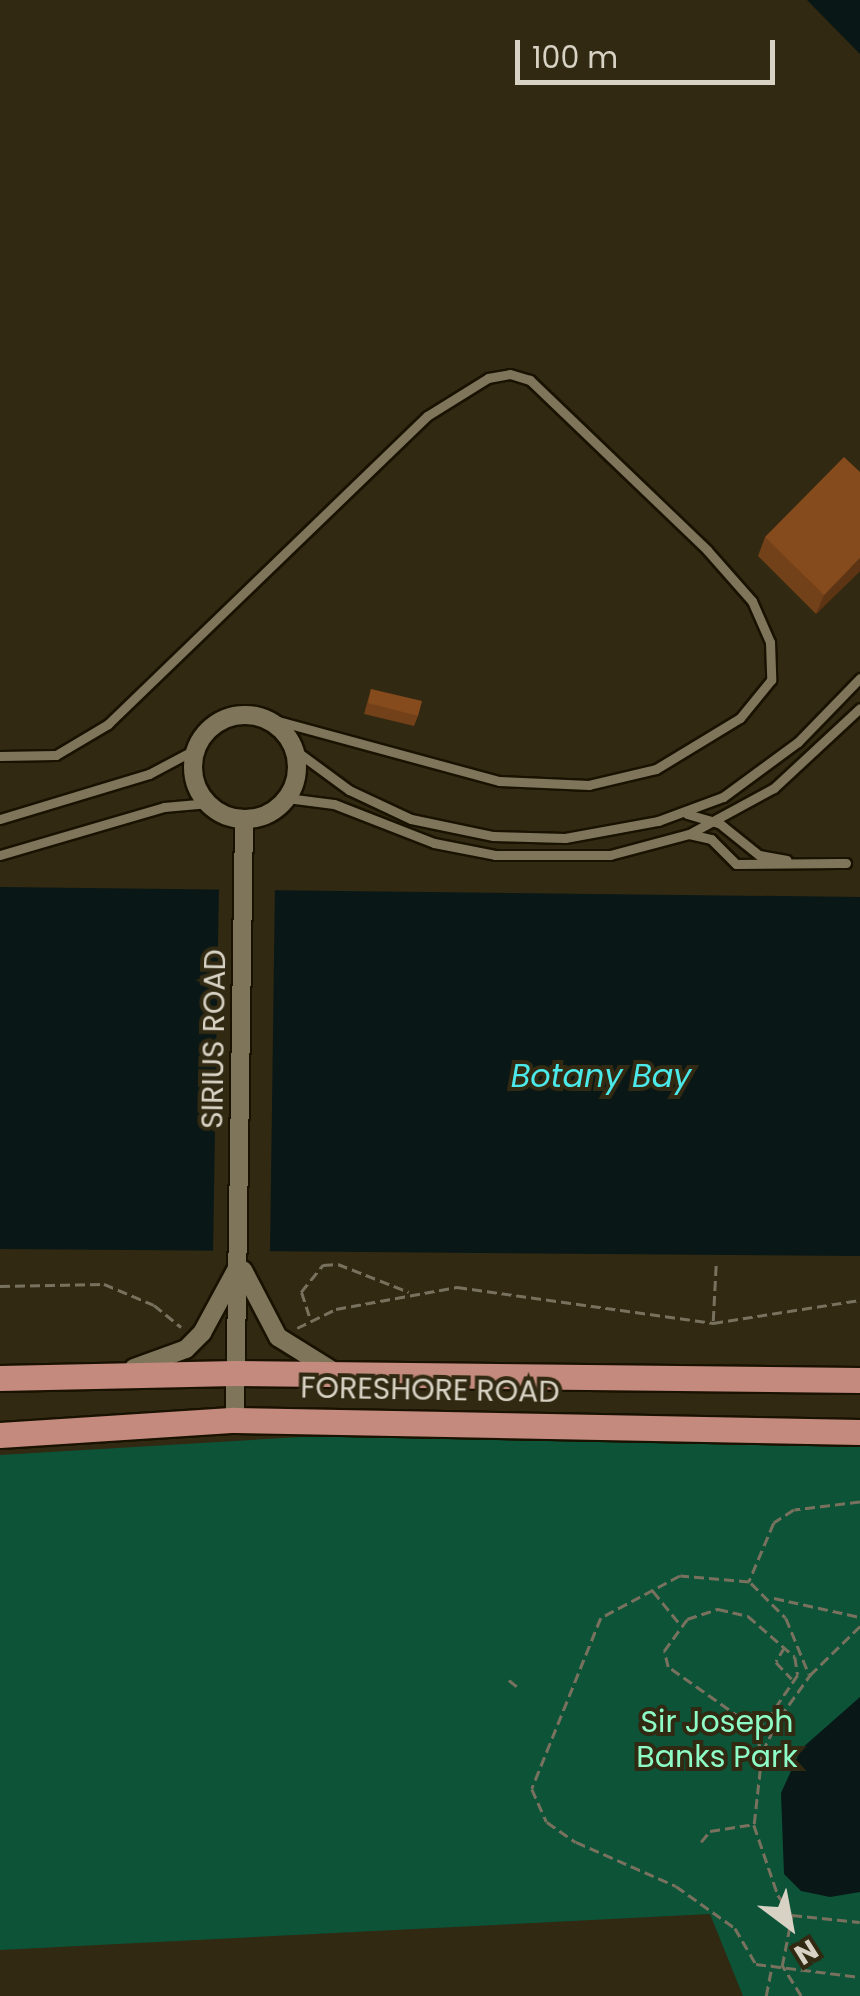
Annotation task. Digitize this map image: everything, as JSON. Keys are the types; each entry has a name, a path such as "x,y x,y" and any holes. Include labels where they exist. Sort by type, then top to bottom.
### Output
{"main road":[{"name":"FORESHORE ROAD","path":"0,1378 236,1373 860,1380"},
{"name":"FORESHORE ROAD","path":"0,1436 235,1420 860,1432"}],"street":[{"path":"230,716 263,718 277,725 296,752 298,768 286,798 260,816 244,818 208,804 194,778 196,749 204,735 230,716"},
{"name":"SIRIUS ROAD","path":"235,1420 244,818"},
{"name":"SIRIUS ROAD","path":"240,1260 278,1337 309,1362 342,1374"},
{"name":"SIRIUS ROAD","path":"95,1376 186,1349 202,1333 240,1260"}],"lane":[{"path":"0,756 56,754 108,724 427,416 475,384 510,374 530,380 707,550 752,601 770,642 771,680 740,718 656,770 589,784 499,781 263,718"},
{"path":"296,752 349,790 411,818 492,836 565,838 683,814 761,772 860,678"},
{"path":"286,798 334,804 434,843 495,855 610,855 719,823 774,788 860,708"},
{"path":"0,818 149,774 196,749"},
{"path":"0,855 164,807 208,804"},
{"path":"683,814 719,823 759,855 800,862"},
{"path":"689,834 711,839 736,864 846,863"}],"path":[{"path":"713,1322 716,1263"},
{"path":"412,1294 338,1264 323,1265 301,1292 310,1318 412,1294 511,1290 645,1318 713,1322 860,1300"},
{"path":"0,1286 104,1284 154,1304 182,1328"},
{"path":"749,1582 774,1523 794,1510 860,1502"},
{"path":"810,1676 800,1640 770,1597 749,1582 704,1574 652,1589 600,1618 532,1790 546,1822 576,1842 676,1886 735,1928 756,1964 860,1977"},
{"path":"652,1589 681,1625"},
{"path":"770,1597 860,1617"},
{"path":"753,1727 764,1725 794,1680 799,1664 786,1646 748,1616 718,1609 681,1625 664,1651 668,1667 753,1727 762,1752"},
{"path":"801,1996 782,1966 792,1915 778,1895 754,1824 762,1752 810,1676 860,1626"},
{"path":"786,1646 776,1662 794,1680"},
{"path":"509,1680 520,1688"},
{"path":"701,1842 710,1831 754,1824"},
{"path":"792,1915 860,1922"},
{"path":"766,1996 772,1964"}],"green space":[{"name":"Sir Joseph Banks Park","path":"367,1433 860,1442 860,1996 743,1996 710,1914 0,1950 0,1455"}],"water":[{"path":"807,0 860,0 860,54"},
{"name":"Botany Bay","path":"0,887 860,897 860,1256 0,1249"},
{"path":"860,1697 860,1892 830,1897 801,1891 784,1874 781,1793 801,1749"}],"pier":[{"path":"219,884 275,884 270,1253 213,1253"}],"building":[{"path":"844,457 860,472 860,558 824,595 765,537"},
{"path":"371,689 422,701 418,716 368,703"}]}
